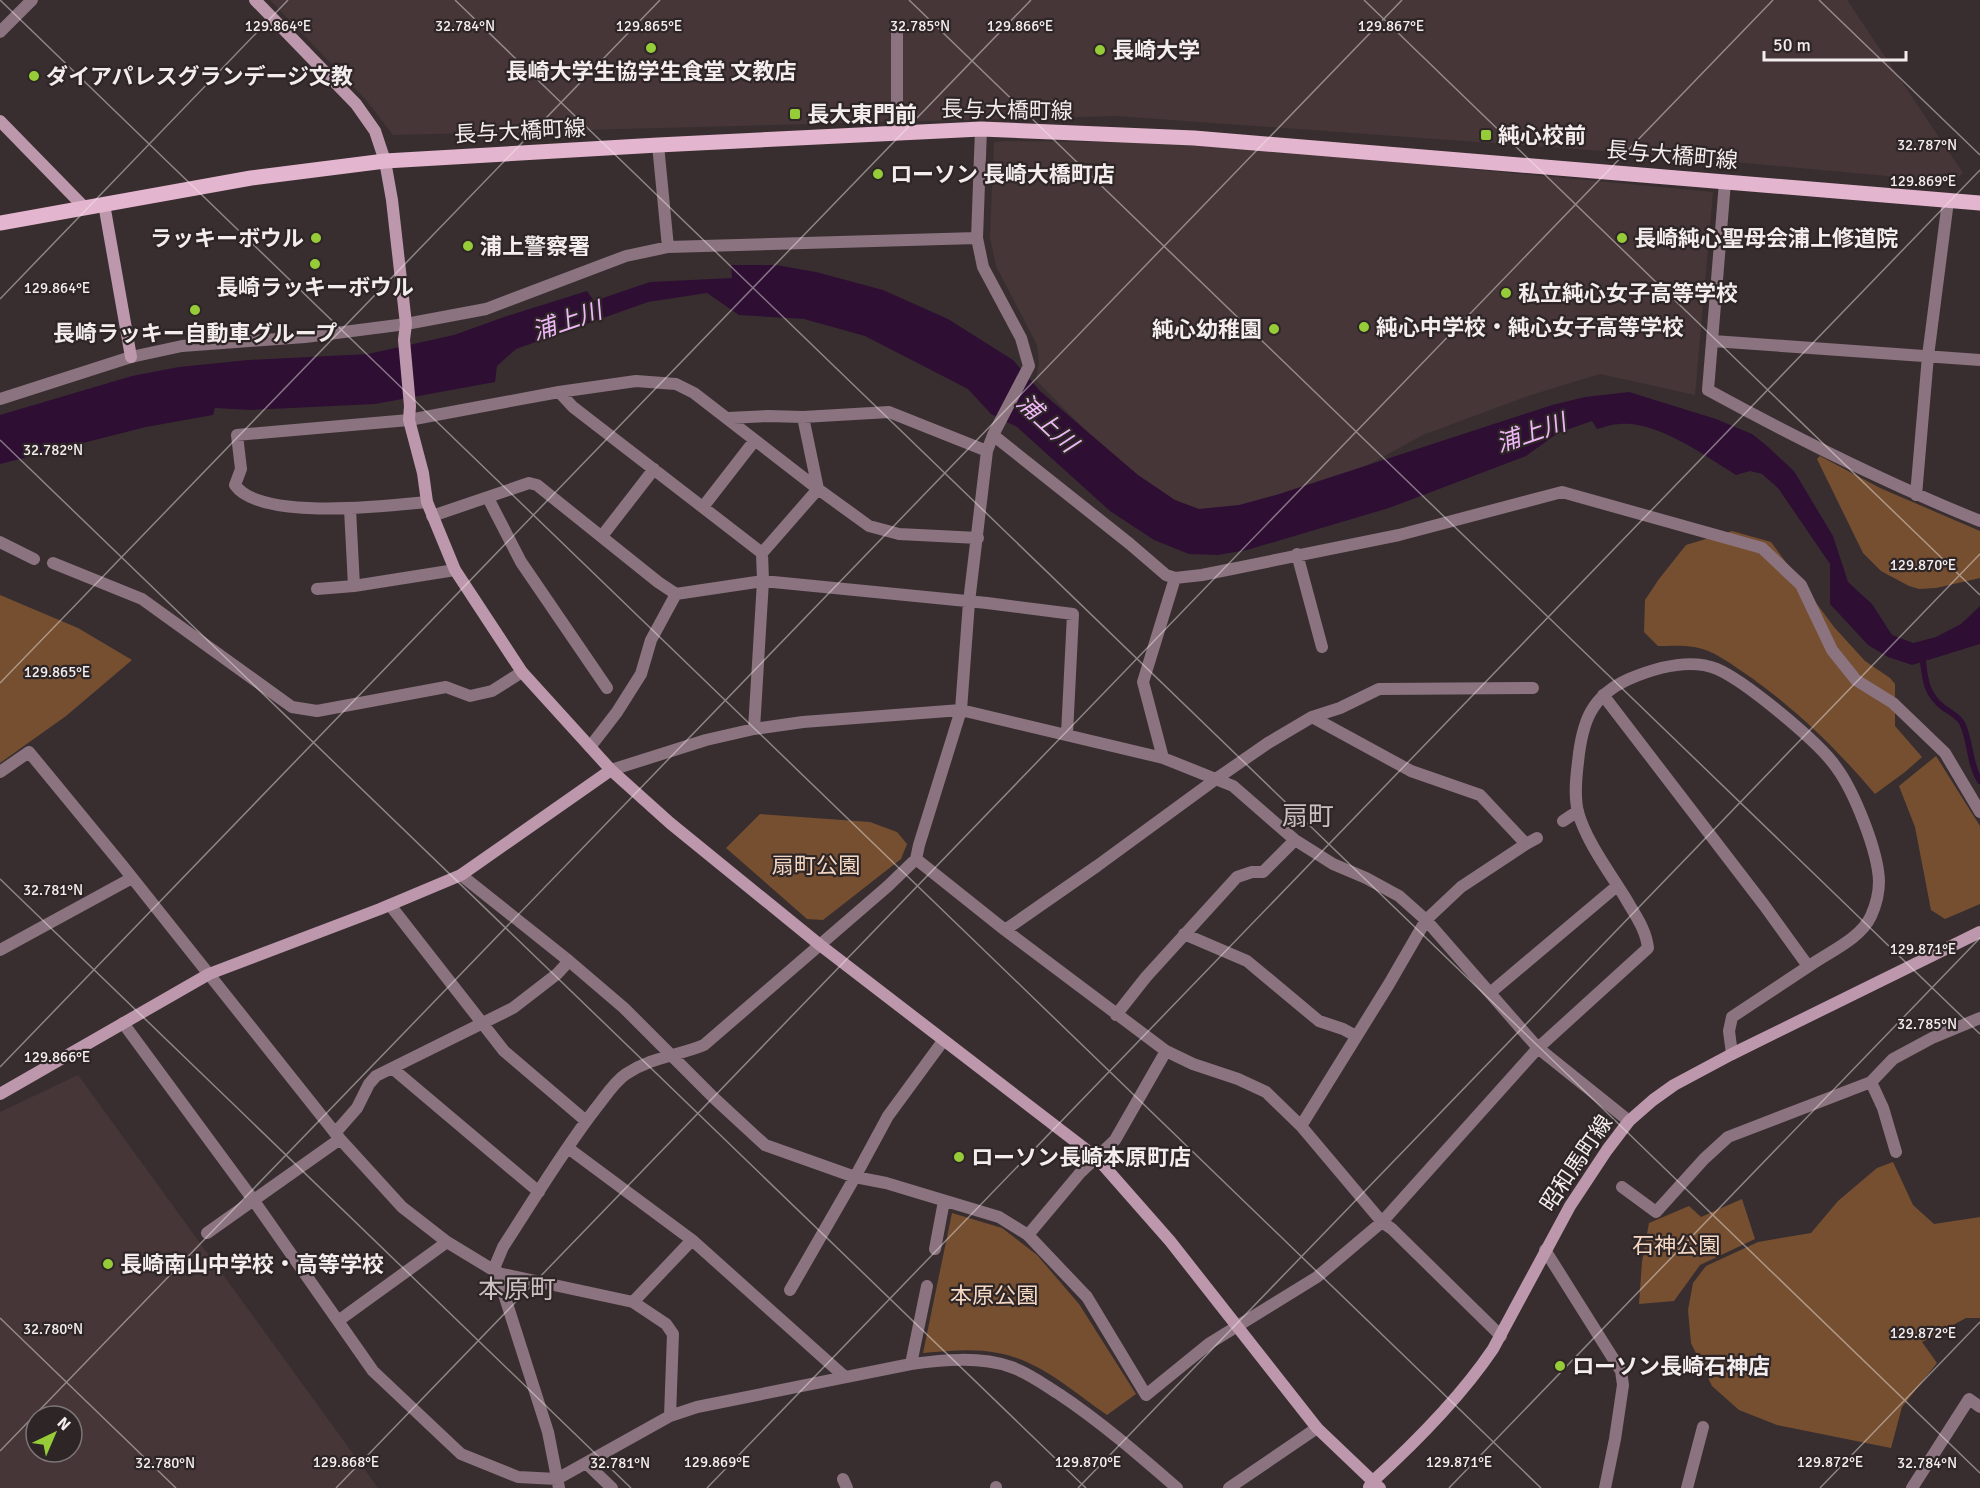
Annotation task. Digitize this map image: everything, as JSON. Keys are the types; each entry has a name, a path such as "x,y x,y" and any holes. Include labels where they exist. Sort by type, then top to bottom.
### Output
{"main road":[{"name":"長与大橋町線","path":"0,223 251,178 386,161 981,129 1194,138 1980,203"}],"street":[{"path":"0,32 32,0"},
{"path":"255,0 356,104 375,131 386,161 406,324 404,340 410,406 409,420 423,473 427,502 455,570 522,672 611,770 670,823 820,945 1097,1158 1170,1242 1317,1428 1373,1486"},
{"path":"897,33 897,133"},
{"path":"0,121 84,207"},
{"path":"558,1484 548,1432 495,1266 503,1247 586,1121 624,1075 652,1060 669,1054 688,1052 704,1045 888,886 916,859 961,710 969,602 987,451 994,432 1029,366 1021,338 983,267 977,238 981,129"},
{"path":"658,145 668,247"},
{"path":"1725,182 1707,390 1777,428 1916,495 1980,520"},
{"path":"1916,495 1928,356 1948,201"},
{"path":"104,204 131,357"},
{"path":"0,399 131,357 182,346 305,337 406,324 486,309 626,256 668,247 977,238"},
{"path":"1713,341 1980,360"},
{"path":"427,502 350,509 284,506 241,494 235,485 241,470 237,435 409,420 559,392 636,381 676,384 694,393 728,418 869,526 899,534 978,538"},
{"path":"559,392 573,407 762,553"},
{"path":"728,418 889,412 987,451"},
{"path":"803,417 818,489"},
{"path":"994,432 1166,575 1175,578 1202,575 1399,535 1562,492 1762,548 1801,585 1832,650 1856,680 1893,703 1945,753 1980,812"},
{"path":"703,507 755,440"},
{"path":"602,536 654,470"},
{"path":"432,516 529,483 537,485 676,594 763,581 1073,614 1067,734"},
{"path":"754,729 763,581 762,553 818,489"},
{"path":"489,498 521,562 607,688"},
{"path":"350,509 354,586"},
{"path":"0,542 34,559"},
{"path":"1297,554 1322,647"},
{"path":"53,562 142,599 292,707 317,711 446,687 470,696 492,691 522,672"},
{"path":"317,590 455,570"},
{"path":"1163,758 1143,682 1175,578"},
{"path":"590,747 618,712 641,674 651,640 676,594"},
{"path":"461,875 624,1008 765,1145 855,1177 999,1218 1028,1235 1087,1297 1146,1395 1210,1343 1317,1277 1382,1222 1538,1048 1648,948 1644,929 1586,833 1578,811 1576,793 1578,760 1585,721 1603,695 1611,687 1665,667 1692,664 1717,669 1775,709 1836,765 1850,789 1876,862 1879,892 1870,918 1853,936 1732,1017 1729,1031 1732,1054"},
{"path":"1005,930 1216,779 1268,743 1312,717 1340,708 1379,689 1533,688"},
{"path":"1603,695 1808,966"},
{"path":"0,1094 209,974 390,905 461,875 543,820 611,770 706,740 754,729 803,722 961,710 1163,758 1233,786 1295,840 1333,864 1399,896 1426,920 1538,1048 1629,1121"},
{"path":"1301,1126 1426,920 1461,887 1531,841 1480,795 1411,771 1312,717"},
{"path":"0,772 29,752 338,1136 402,1207 447,1242 498,1273 633,1302 666,1324 672,1334 670,1416"},
{"path":"1563,821 1578,811"},
{"path":"1116,1015 1184,934 1237,877 1252,872 1263,872 1295,840"},
{"path":"916,859 1005,930 1166,1051 1193,1064 1238,1078 1266,1092 1301,1126 1382,1222 1392,1229 1501,1336"},
{"path":"0,950 132,878"},
{"path":"1490,993 1617,886"},
{"path":"390,905 504,1051 586,1121"},
{"name":"昭和馬町線","path":"1373,1486 1480,1369 1501,1336 1545,1250 1594,1169 1629,1121 1674,1085 1980,932"},
{"path":"1184,934 1247,961 1319,1021 1356,1036"},
{"path":"207,1233 254,1201 338,1136 376,1076 513,1008 569,961"},
{"path":"1622,1187 1656,1212 1704,1159 1728,1137 1871,1082 1893,1059 1932,1038 1980,1018"},
{"path":"123,1023 254,1201 373,1371 461,1454 518,1477 558,1484 587,1464 670,1416 698,1407 911,1364 932,1361 972,1361 1011,1367 1033,1377 1107,1429 1177,1488"},
{"path":"790,1290 888,1116 943,1041"},
{"path":"1028,1235 1080,1173 1115,1140 1166,1051"},
{"path":"392,1068 539,1192"},
{"path":"1871,1082 1883,1108 1896,1152"},
{"path":"568,1148 692,1240 845,1377"},
{"path":"935,1249 944,1201"},
{"path":"633,1302 692,1240"},
{"path":"338,1322 447,1242"},
{"path":"1545,1250 1621,1371 1621,1396 1605,1488"},
{"path":"911,1364 927,1286"},
{"path":"1912,1488 1969,1399 1980,1407"},
{"path":"1687,1488 1703,1427"},
{"path":"1229,1488 1317,1428"},
{"path":"587,1464 612,1488"}],"shaded area":[{"name":"長崎大学","path":"270,0 1847,0 1963,173 1952,182 1646,154 1116,116 393,135 367,101"},
{"name":"純心中学校・純心女子高等学校","path":"994,142 1193,143 1713,192 1695,395 1600,374 1528,396 1423,435 1357,471 1218,513 1181,506 1144,486 1036,380 1039,363 1037,345 996,266 990,237"},
{"name":"長崎南山中学校・高等学校","path":"78,1075 378,1488 0,1488 0,1112"}],"green space":[{"path":"1820,456 1880,488 1980,531 1980,578 1936,588 1919,589 1881,571 1863,553 1817,459"},
{"path":"1732,531 1771,542 1834,627 1865,661 1895,684 1895,726 1922,757 1875,794 1813,728 1743,672 1708,651 1685,646 1658,646 1644,632 1645,600 1686,545"},
{"path":"0,595 78,628 132,660 66,716 0,763"},
{"path":"1936,756 1980,826 1980,904 1945,919 1931,910 1915,827 1899,786"},
{"name":"扇町公園","path":"760,814 870,822 897,832 907,844 901,859 823,920 807,919 726,848"},
{"path":"1893,1162 1913,1205 1934,1224 1980,1217 1980,1318 1966,1318 1922,1342 1937,1363 1902,1407 1891,1448 1777,1425 1739,1410 1712,1386 1691,1343 1688,1310 1693,1283 1706,1266 1758,1242 1811,1233 1838,1201 1877,1168"},
{"name":"石神公園","path":"1742,1199 1755,1239 1700,1265 1674,1301 1639,1304 1642,1262 1649,1223 1689,1206 1701,1217"},
{"name":"本原公園","path":"952,1213 1002,1228 1037,1255 1079,1304 1136,1394 1107,1415 1056,1378 1028,1362 998,1353 979,1351 923,1353"}],"water":[{"name":"浦上川","path":"731,265 776,265 816,272 883,290 948,319 1013,360 1040,391 1138,475 1175,500 1199,509 1239,505 1276,495 1552,405 1585,397 1629,392 1716,419 1752,434 1766,445 1794,471 1833,536 1848,582 1872,604 1892,635 1913,643 1936,637 1961,624 1980,606 1980,644 1912,665 1888,657 1868,645 1830,604 1830,564 1778,488 1762,474 1750,471 1736,475 1681,441 1650,428 1635,425 1617,424 1597,429 1592,421 1558,433 1526,456 1389,508 1247,550 1218,555 1189,554 1154,540 1110,511 1017,427 991,414 968,389 865,336 804,319 739,315 707,293 648,302 516,349 497,366 495,382 375,404 251,410 215,408 213,415 146,427 0,464 0,415 132,376 179,367 248,360 368,354 454,335 587,291 594,301 650,282 732,278"}],"waterway":[{"path":"1922,653 1929,690 1937,702 1962,723 1980,781"}],"place":[{"name":"長崎大学生協学生食堂 文教店","path":"651,48"},
{"name":"長崎大学","path":"1100,50"},
{"name":"ダイアパレスグランデージ文教","path":"34,76"},
{"name":"長大東門前","path":"795,114"},
{"name":"純心校前","path":"1486,135"},
{"name":"ローソン 長崎大橋町店","path":"878,174"},
{"name":"ラッキーボウル","path":"316,238"},
{"name":"長崎純心聖母会浦上修道院","path":"1622,238"},
{"name":"浦上警察署","path":"468,246"},
{"name":"長崎ラッキーボウル","path":"315,264"},
{"name":"私立純心女子高等学校","path":"1506,293"},
{"name":"長崎ラッキー自動車グループ","path":"195,310"},
{"name":"純心中学校・純心女子高等学校","path":"1364,327"},
{"name":"純心幼稚園","path":"1274,329"},
{"name":"ローソン長崎本原町店","path":"959,1157"},
{"name":"長崎南山中学校・高等学校","path":"108,1264"},
{"name":"ローソン長崎石神店","path":"1560,1366"}],"district":[{"name":"扇町","path":"1308,817"},
{"name":"本原町","path":"517,1290"}]}
